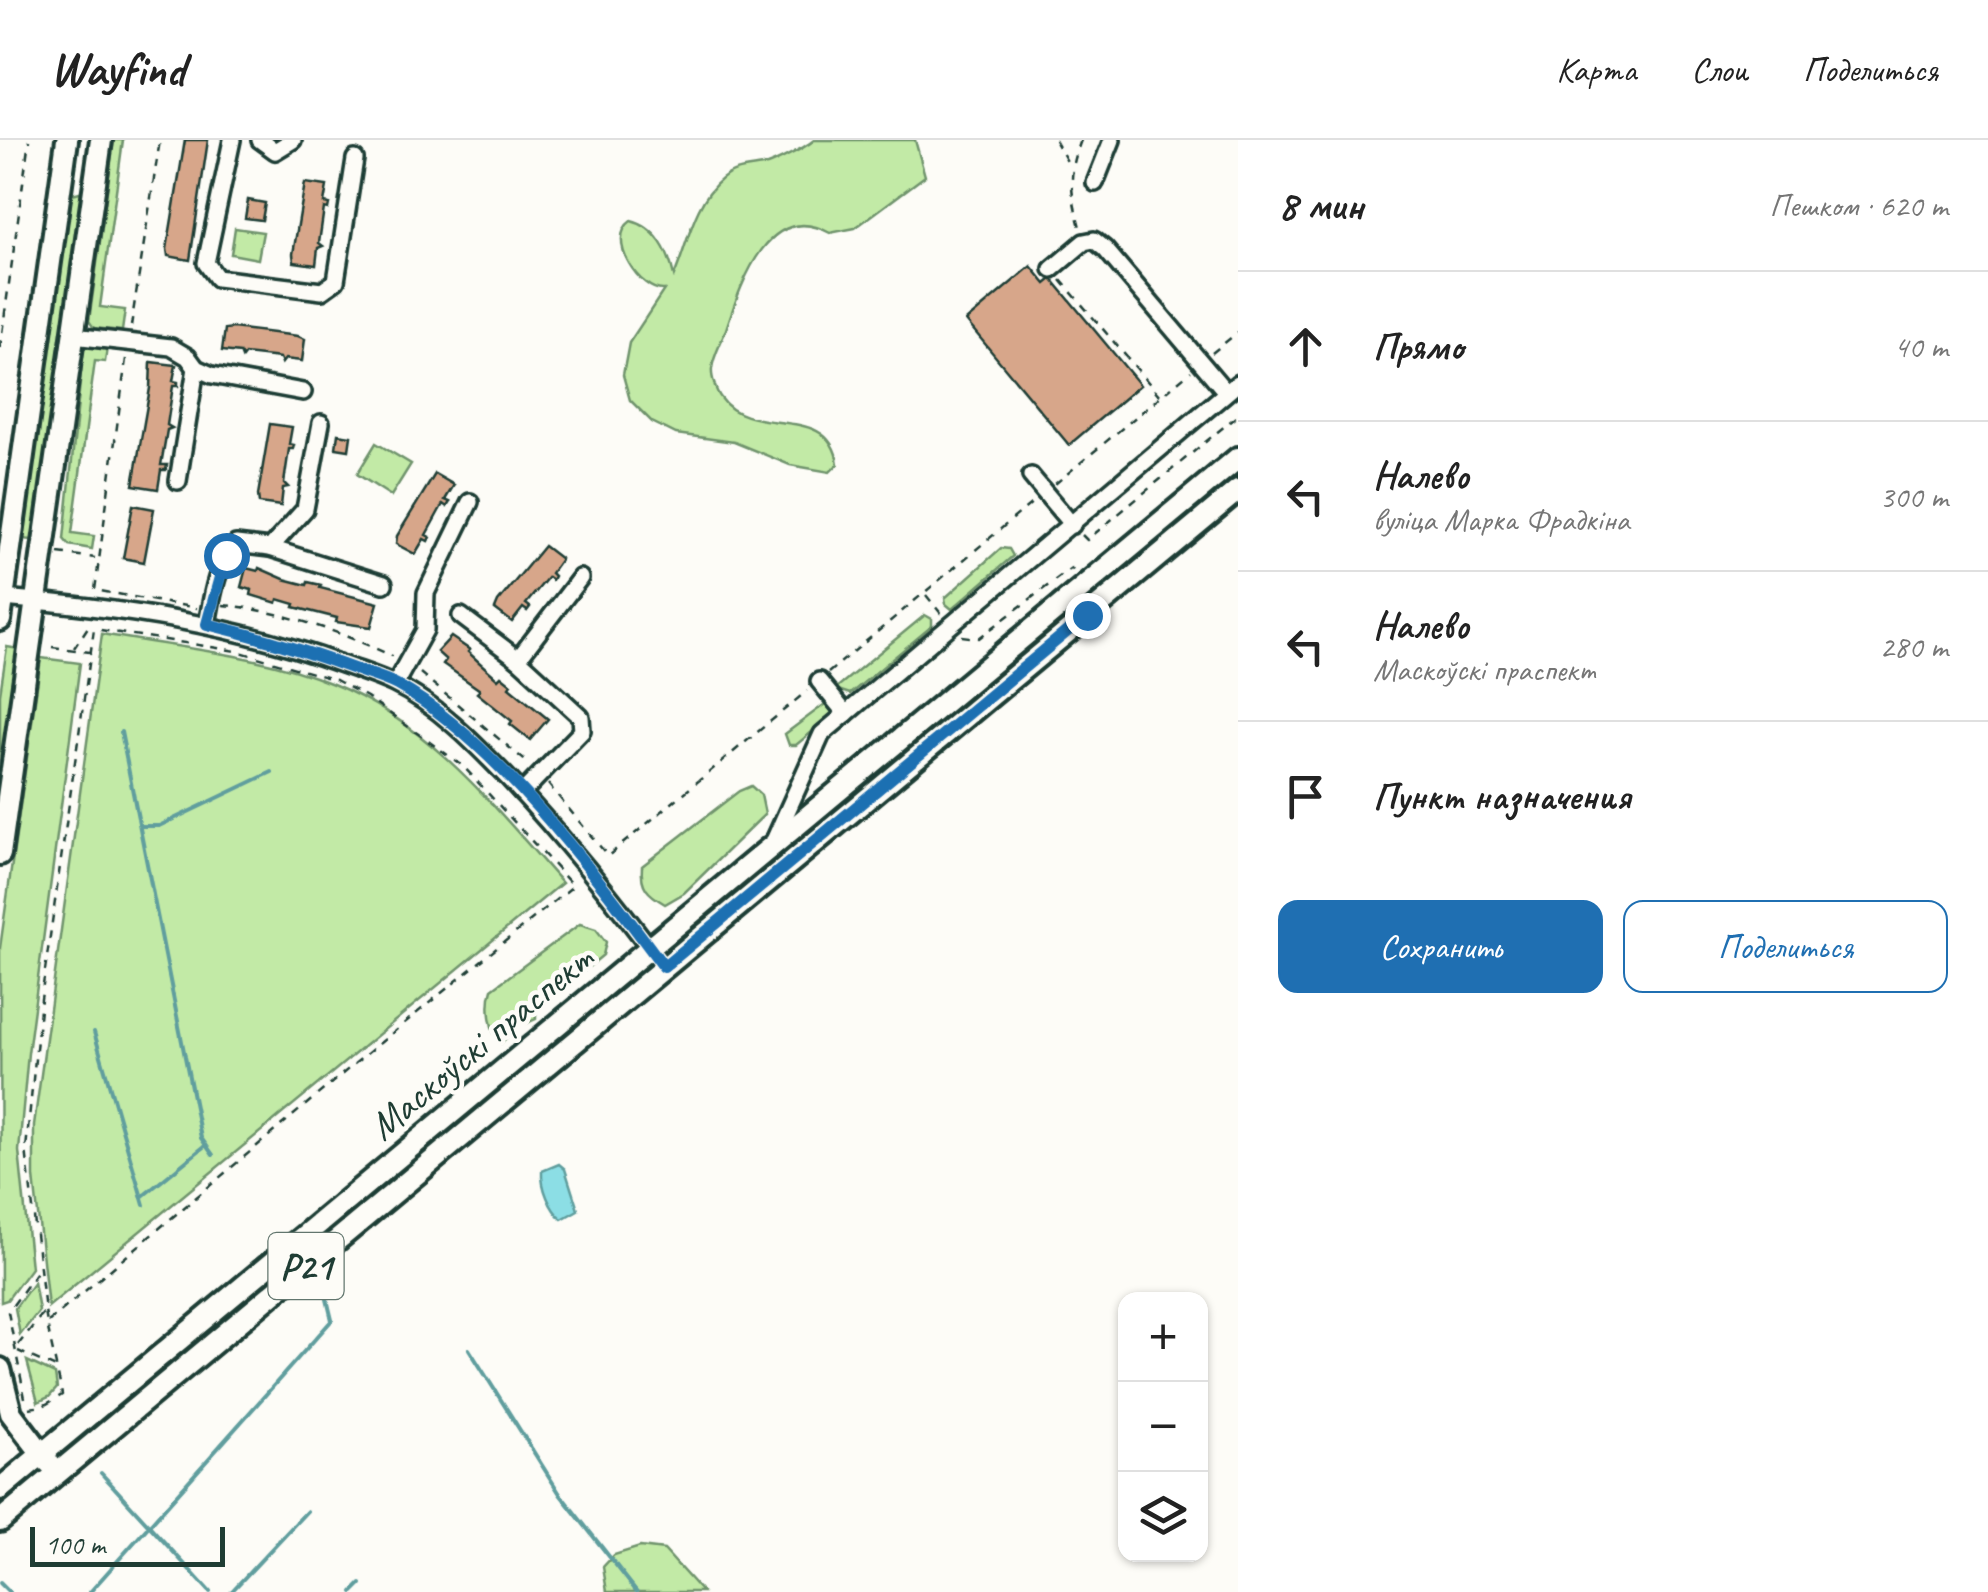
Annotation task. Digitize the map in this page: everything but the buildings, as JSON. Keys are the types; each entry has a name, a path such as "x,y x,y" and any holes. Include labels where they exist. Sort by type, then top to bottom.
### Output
{"main road":[{"path":"0,620 67,140"},
{"path":"0,854 101,140"},
{"path":"64,163 68,173 78,178 92,174 97,166"},
{"path":"59,195 67,186 79,185 88,191 92,202"},
{"name":"Маскоўскі праспект","path":"3,1478 42,1454 1238,458"},
{"name":"Маскоўскі праспект","path":"0,1521 1238,490"},
{"path":"0,1369 11,1413 57,1473"},
{"path":"3,1478 25,1500"}],"street":[{"path":"232,140 206,264 217,278 322,291 336,280 355,158"},
{"path":"260,140 275,152 293,140"},
{"path":"1095,183 1112,140"},
{"path":"772,846 822,734 1232,388 1200,362 1094,240 1084,242 1052,269"},
{"path":"73,336 181,351 196,368 212,374 302,392"},
{"path":"178,481 196,368"},
{"path":"270,548 305,509 321,424"},
{"path":"1031,476 1072,524"},
{"path":"395,684 424,630 426,593 470,502"},
{"path":"207,624 226,555 236,544 270,548 384,584"},
{"path":"518,659 580,578"},
{"path":"3,598 207,624 312,653 395,684 444,717 522,794 558,832 664,967"},
{"path":"461,616 518,659 581,717 582,731 522,794"},
{"path":"819,681 846,714"}],"path":[{"path":"0,348 29,140"},
{"path":"95,590 160,140"},
{"path":"1055,140 1070,169"},
{"path":"1081,140 1070,169 1071,194 1084,242"},
{"path":"1052,269 1160,397"},
{"path":"608,856 1238,332"},
{"path":"1072,524 1087,540 1238,415"},
{"path":"52,552 98,558"},
{"path":"962,636 979,638 1071,568 1075,574"},
{"path":"46,1323 573,886 463,766 403,720 336,680 237,652 88,627 74,650"},
{"path":"68,1405 62,1395 46,1323 26,1149 41,999 94,629"},
{"path":"52,647 91,652"},
{"path":"39,1269 8,1312 27,1409 44,1406 62,1395"},
{"path":"18,1348 45,1311"},
{"path":"18,1348 58,1368"}],"green space":[{"path":"114,140 123,140 100,307 125,310 122,331 94,328 89,321"},
{"path":"814,140 915,140 925,176 855,228 830,233 808,225 789,228 773,237 748,272 712,372 719,395 734,410 820,433 832,445 838,464 830,472 790,465 734,442 676,434 652,422 630,400 623,375 629,343 664,290 645,283 636,274 624,251 624,229 631,221 655,235 674,276 698,212 722,179 738,170 771,163"},
{"path":"72,194 83,195 32,540 22,539"},
{"path":"235,228 263,232 258,259 231,254"},
{"path":"92,340 107,347 105,362 95,361 72,533 94,536 92,549 69,545 64,539 83,353"},
{"path":"376,443 411,464 391,496 357,474"},
{"path":"1001,548 1009,549 1013,556 952,609 946,604 945,598"},
{"path":"925,615 932,619 932,626 850,694 835,689"},
{"path":"102,634 278,666 367,700 430,744 458,770 562,883 48,1307 34,1177 34,1125"},
{"path":"7,647 19,649 0,773 0,694"},
{"path":"41,658 80,663 28,1053 19,1151 31,1268 7,1300 1,1302 0,948"},
{"path":"825,704 835,713 796,745 789,745 785,734"},
{"path":"751,786 761,795 765,814 684,893 665,904 650,893 642,879 642,866 739,791"},
{"path":"580,924 596,929 606,942 603,955 556,994 548,990 536,998 536,1019 509,1024 509,1035 501,1043 490,1017 492,989"},
{"path":"626,976 632,984 94,1432 88,1424"},
{"path":"34,1282 39,1311 20,1335 15,1308"},
{"path":"27,1361 55,1374 57,1388 38,1402"},
{"path":"640,1547 664,1550 702,1592 607,1592 603,1567 614,1555"}],"water":[{"path":"559,1164 565,1169 578,1210 562,1219 550,1204 542,1177 542,1171"}],"waterway":[{"path":"121,732 201,1138 213,1155"},
{"path":"140,826 159,826 272,772"},
{"path":"94,1032 144,1205"},
{"path":"143,1196 206,1145"},
{"path":"90,1592 332,1320 327,1299"},
{"path":"469,1349 560,1494 637,1592"},
{"path":"101,1473 210,1592"},
{"path":"231,1592 307,1511"},
{"path":"0,1583 9,1592"},
{"path":"353,1592 361,1584"}],"route":[{"path":"226,555 207,624 312,653 395,684 444,717 485,754 558,832 664,967 1087,615"}]}
